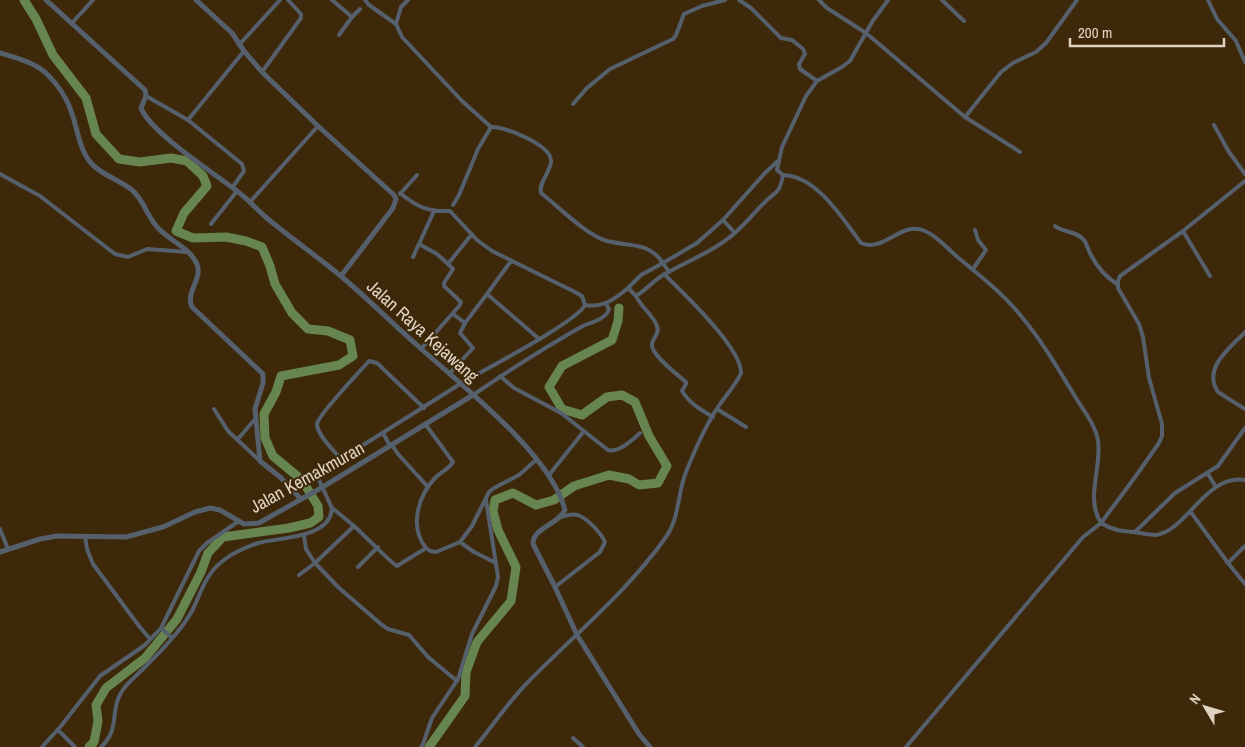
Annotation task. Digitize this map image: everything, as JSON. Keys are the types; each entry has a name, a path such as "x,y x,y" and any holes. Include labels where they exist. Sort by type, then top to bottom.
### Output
{"street":[{"path":"46,0 139,84 145,90 146,96 188,120 243,166 243,173 232,188"},
{"path":"72,23 93,0"},
{"path":"196,0 224,25 262,72 394,195 396,199"},
{"path":"239,45 280,0"},
{"path":"262,72 301,18 301,14 288,0"},
{"path":"332,0 352,17"},
{"path":"365,0 396,24 402,37 462,101 491,127 501,127 513,131 528,138 547,153 551,160 540,192 591,234 609,241 640,245 655,252 667,272 718,331 741,369 740,376 713,417 686,472 680,490 673,526 653,555 577,635 526,684 474,747"},
{"path":"396,24 401,8 408,0"},
{"path":"572,104 587,88 610,69 673,38 684,14 702,6 725,0"},
{"path":"739,0 751,8 781,38 792,40 803,49 805,54 799,64 800,69 817,80"},
{"path":"819,0 827,8 866,33 965,117 1020,152"},
{"path":"783,177 777,170 782,147 806,96 817,80 850,61 872,22 888,0"},
{"path":"942,0 964,21"},
{"path":"965,117 1001,72 1012,63 1036,52 1046,43 1077,0"},
{"path":"1208,0 1217,19 1236,41 1245,62"},
{"path":"339,35 360,9"},
{"path":"188,120 244,51"},
{"path":"0,53 33,64 46,73 64,97 72,114 84,154 92,165 133,191 156,226 187,252 198,265 198,271 189,296 192,308 263,374 264,383 255,409 260,460"},
{"name":"Jalan Raya Kejawang","path":"146,96 141,108 148,121 237,191 266,218 341,276 473,395 512,433 549,475 564,505 565,510 562,517"},
{"path":"1214,125 1245,174"},
{"path":"250,202 318,126"},
{"path":"453,204 459,195 472,161 491,127"},
{"path":"585,306 607,304 619,296 641,275 663,264 725,222 764,174 779,160"},
{"path":"0,174 40,196 115,254 128,257 147,249 187,252"},
{"path":"341,276 393,208 400,193 417,175"},
{"path":"783,177 793,175 815,187 828,200 861,243 872,245 882,243 906,229 922,230 934,235 1020,314 1031,328 1094,427 1098,440 1099,455 1094,491 1094,508 1101,523 1108,528 1117,531 1156,535 1163,533 1191,512 1216,487 1237,478 1245,480"},
{"path":"636,296 650,283 714,247 734,232 781,188 783,177"},
{"path":"1117,284 1120,276 1183,231 1245,181"},
{"path":"211,224 237,191"},
{"path":"400,193 418,206 434,212 450,211 485,247 579,294 584,299 585,306 581,311 319,474 318,478 321,488 331,507 378,547 391,562 397,566 426,548"},
{"path":"413,256 434,212"},
{"path":"725,222 734,232"},
{"path":"906,747 1083,537 1101,523 1138,474 1162,436 1162,424 1149,378 1143,337 1139,324 1117,284 1103,273 1092,258 1084,240 1080,236 1061,231 1055,226"},
{"path":"973,269 986,250 978,240 975,230"},
{"path":"1183,231 1210,276"},
{"path":"448,264 472,234"},
{"path":"419,244 435,253 453,269 444,285 461,303 421,349"},
{"path":"449,374 473,348 460,334 460,330 511,261"},
{"path":"628,288 636,296 656,325 657,333 652,344 653,348 665,364 686,382 683,393 693,404 713,417"},
{"path":"487,294 538,338"},
{"path":"473,395 500,376 582,327 603,317 609,309 607,304"},
{"path":"453,314 465,323"},
{"path":"1245,332 1216,364 1213,373 1218,392 1245,410"},
{"path":"341,459 324,440 317,423 324,411 369,361 377,363 424,408"},
{"path":"500,376 519,391 561,414 611,451 640,433"},
{"name":"Jalan Kemakmuran","path":"0,552 40,538 57,536 134,536 163,527 195,512 210,508 216,508 239,521 249,524 260,523 426,425 473,395"},
{"path":"214,409 228,432 280,477 301,499"},
{"path":"718,409 746,427"},
{"path":"238,439 256,418"},
{"path":"426,425 453,462 451,466 436,477 421,498 418,513 418,534 426,548 430,551 436,552 460,542 472,526 487,496 494,488 519,475 536,460"},
{"path":"1136,532 1175,493 1218,466 1245,428"},
{"path":"549,475 584,431"},
{"path":"384,434 398,454 428,487"},
{"path":"1240,437 1245,440"},
{"path":"1208,474 1216,487"},
{"path":"421,747 432,718 457,681 472,634 496,586 498,577 486,500"},
{"path":"101,747 112,733 114,715 123,689 192,610 204,583 213,570 225,559 259,543 304,536 323,526 331,513 331,507"},
{"path":"1191,512 1245,584"},
{"path":"555,587 604,548 605,542 599,532 584,518 577,515 562,517 538,532 532,540 533,544 577,635 639,734 650,747"},
{"path":"42,747 58,730 100,676 145,645 162,629 199,551 207,543 239,521"},
{"path":"299,575 315,563 354,526"},
{"path":"0,529 8,549"},
{"path":"85,536 87,549 93,564 150,639"},
{"path":"304,536 306,549 315,563 338,587 386,628 411,637 428,657 457,681"},
{"path":"460,542 474,552 496,562"},
{"path":"1228,563 1245,546"},
{"path":"358,567 378,547"},
{"path":"162,629 170,636"},
{"path":"58,730 75,747"},
{"path":"573,738 583,747"}],"waterway":[{"path":"24,0 36,19 53,55 86,98 96,134 119,159 140,162 171,158 187,161 203,176 207,186 184,213 176,231 193,238 226,237 262,247 275,284 292,313 308,329 328,331 350,340 353,356 339,365 281,376 276,392 264,414 265,438 273,456 302,480 318,506 319,517 310,523 289,528 223,537 208,553 201,572 177,619 145,658 106,688 96,705 98,721 94,742 89,747"},
{"path":"429,747 465,696 466,672 477,642 511,601 516,567 498,530 493,511 495,500 513,493 536,505 554,500 574,486 609,475 629,479 639,485 658,483 667,466 649,436 635,402 622,395 607,397 582,415 562,409 549,387 562,366 612,340 618,321 619,308"}]}
